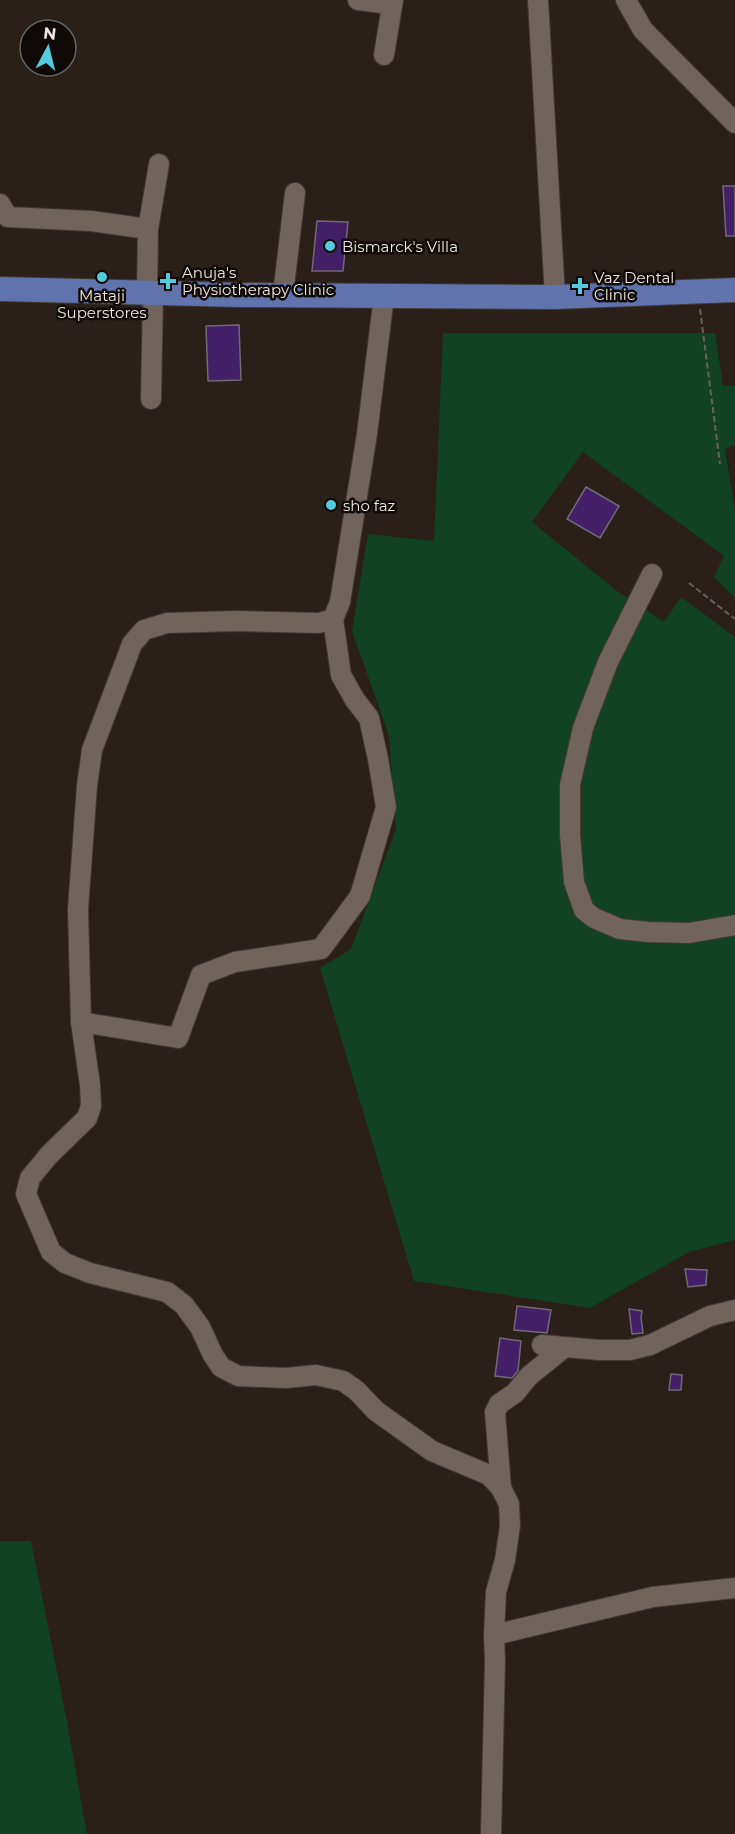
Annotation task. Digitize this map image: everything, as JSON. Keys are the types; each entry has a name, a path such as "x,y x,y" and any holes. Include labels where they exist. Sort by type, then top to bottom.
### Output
{"main road":[{"path":"0,289 283,295 555,297 735,290"}],"street":[{"path":"358,0 382,3 382,0"},
{"path":"384,55 393,0"},
{"path":"538,0 555,297"},
{"path":"626,0 643,30 735,123"},
{"path":"151,399 148,229 159,164"},
{"path":"283,295 295,193"},
{"path":"0,204 8,217 91,221 148,229"},
{"path":"81,1022 178,1038 201,975 235,962 321,949 360,896 386,807 369,717 355,700 341,675 333,619 340,602 367,434 384,296"},
{"path":"652,574 608,662 583,728 570,785 570,835 574,882 584,910 594,918 620,929 689,933 735,925"},
{"path":"333,619 319,623 236,621 167,623 144,630 132,644 92,750 87,786 78,909 81,1022 91,1106 87,1118 49,1155 30,1178 26,1194 51,1252 65,1263 90,1273 167,1292 184,1305 200,1326 221,1368 238,1376 286,1378 316,1375 343,1381 356,1390 376,1411 432,1450 489,1476 501,1488 509,1504 510,1526 506,1560 496,1592 491,1834"},
{"path":"542,1345 630,1350 650,1345 710,1316 735,1310"},
{"path":"501,1488 495,1412 499,1404 515,1393 529,1376 565,1347"},
{"path":"494,1635 653,1597 735,1588"}],"path":[{"path":"698,291 720,464"},
{"path":"689,584 735,619"}],"green space":[{"path":"443,333 715,333 723,386 735,386 735,445 725,449 735,511 735,598 714,577 724,556 583,452 532,522 617,591 664,622 681,597 735,637 735,1240 689,1252 590,1308 414,1281 320,968 351,949 396,829 389,736 352,631 368,534 434,541"},
{"path":"0,1541 31,1541 87,1834 0,1834"}],"building":[{"path":"723,186 735,186 735,236 726,236"},
{"name":"Bismarck's Villa","path":"317,221 348,222 343,271 312,271"},
{"path":"239,325 241,380 208,381 206,326"},
{"path":"586,487 619,506 600,538 567,519"},
{"path":"685,1269 707,1270 706,1285 688,1287"},
{"path":"517,1306 551,1310 547,1333 514,1330"},
{"path":"629,1309 642,1311 643,1333 632,1334"},
{"path":"500,1338 521,1341 518,1371 512,1378 495,1376"},
{"path":"671,1374 682,1375 681,1390 669,1390"}],"place":[{"name":"Bismarck's Villa","path":"330,246"},
{"name":"Mataji Superstores","path":"102,277"},
{"name":"Anuja's Physiotherapy Clinic","path":"168,281"},
{"name":"Vaz Dental Clinic","path":"580,286"},
{"name":"sho faz","path":"331,505"}]}
